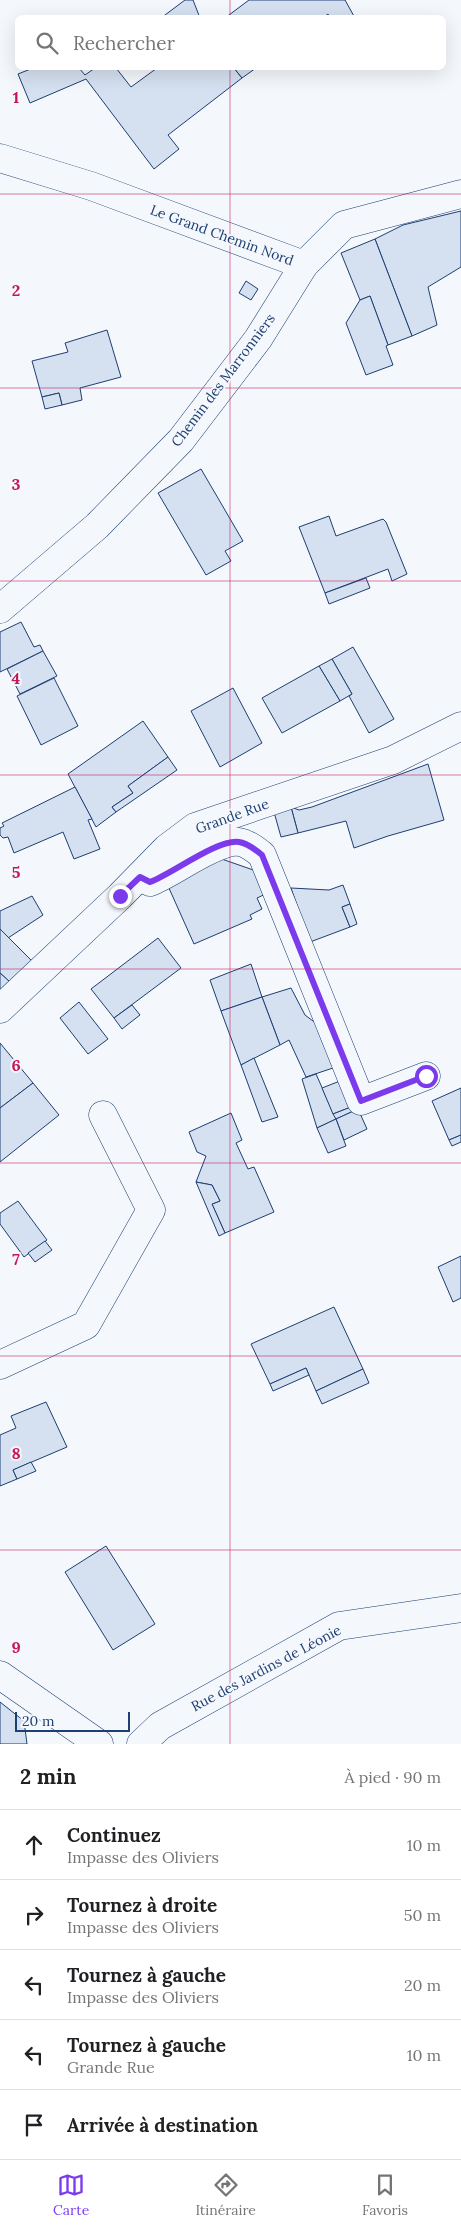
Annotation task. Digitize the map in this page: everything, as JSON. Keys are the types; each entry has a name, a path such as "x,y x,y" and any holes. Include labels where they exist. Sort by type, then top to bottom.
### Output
{"street":[{"name":"Le Grand Chemin Nord","path":"0,158 91,186 304,265 344,224 461,194"},
{"name":"Chemin des Marronniers","path":"0,609 97,526 180,440 258,339 304,265"},
{"name":"Grande Rue","path":"0,1009 140,877 167,848 195,827 393,760 461,726"},
{"path":"140,877 150,882 165,877 214,848 238,842 254,848 262,855 361,1101 426,1076"},
{"path":"0,1365 86,1325 151,1210 103,1115"},
{"name":"Rue des Jardins de Léonie","path":"141,1744 160,1726 339,1626 439,1613 461,1608"},
{"path":"0,1675 99,1744"}],"building":[{"path":"185,0 193,0 199,15 165,15"},
{"path":"249,0 345,0 353,15 328,14 229,15"},
{"path":"28,70 81,70 85,75 92,70 118,70 131,87 154,70 236,70 242,78 168,135 179,149 154,169 86,79 30,103 18,74"},
{"path":"236,70 253,70 242,78"},
{"path":"461,211 461,267 428,287 437,325 412,336 375,239 403,225"},
{"path":"375,239 412,336 388,345 370,296 360,300 341,253"},
{"path":"246,281 258,289 251,300 239,293"},
{"path":"370,296 388,345 386,346 393,365 366,375 346,323 360,300"},
{"path":"107,330 121,377 80,388 82,400 62,405 59,393 42,397 32,361 68,352 65,343"},
{"path":"59,393 62,405 45,409 42,397"},
{"path":"201,469 243,541 225,551 231,561 206,575 158,493"},
{"path":"329,516 336,536 383,519 386,522 407,574 392,581 388,569 325,593 299,527"},
{"path":"366,578 370,588 329,604 325,593"},
{"path":"21,622 34,647 40,645 43,651 0,672 0,632"},
{"path":"353,647 394,719 369,733 349,696 352,694 332,659"},
{"path":"43,651 57,676 20,694 7,669"},
{"path":"332,659 352,694 340,701 319,666"},
{"path":"319,666 340,701 282,733 262,698"},
{"path":"54,678 78,726 41,745 17,696"},
{"path":"233,688 262,743 220,767 191,711"},
{"path":"143,721 168,757 128,786 133,793 112,807 116,812 96,827 68,774"},
{"path":"168,757 177,770 116,812 112,807 133,793 128,786"},
{"path":"428,764 444,820 354,848 346,821 298,833 291,807 299,810 312,807"},
{"path":"75,787 92,819 88,820 100,849 74,859 63,832 14,853 8,837 3,838 0,835 0,828 4,826 2,823"},
{"path":"291,807 298,833 281,837 274,812"},
{"path":"216,857 259,872 268,893 257,898 262,909 250,915 252,919 194,944 168,886"},
{"path":"343,885 350,904 342,907 350,927 310,942 291,888 329,890"},
{"path":"32,896 43,915 8,938 0,929 0,911"},
{"path":"350,904 357,924 350,927 342,907"},
{"path":"0,929 32,961 10,982 0,973"},
{"path":"158,938 181,968 114,1018 91,989"},
{"path":"251,964 262,997 221,1011 210,980"},
{"path":"0,973 10,982 0,991"},
{"path":"291,988 305,1015 321,1027 336,1067 306,1077 289,1040 280,1045 262,997"},
{"path":"262,997 280,1045 241,1065 221,1011"},
{"path":"79,1002 108,1039 88,1054 60,1018"},
{"path":"132,1005 140,1015 122,1029 114,1018"},
{"path":"0,1043 33,1083 0,1108"},
{"path":"254,1058 278,1117 262,1122 241,1065"},
{"path":"316,1074 336,1119 317,1128 302,1079"},
{"path":"345,1079 356,1105 333,1114 322,1088"},
{"path":"33,1083 59,1115 0,1162 0,1108"},
{"path":"461,1088 461,1135 449,1140 432,1101"},
{"path":"356,1105 358,1109 336,1119 333,1114"},
{"path":"358,1109 367,1129 344,1140 336,1119"},
{"path":"231,1113 242,1140 236,1143 248,1169 254,1167 274,1212 225,1233 212,1204 220,1201 212,1185 196,1182 206,1156 197,1152 189,1132"},
{"path":"336,1119 346,1146 328,1153 317,1128"},
{"path":"461,1135 461,1142 452,1146 449,1140"},
{"path":"196,1182 212,1185 220,1201 212,1204 225,1233 219,1236"},
{"path":"18,1201 47,1240 24,1257 0,1224 0,1213"},
{"path":"45,1241 52,1250 35,1262 28,1253"},
{"path":"461,1256 461,1298 453,1302 438,1267"},
{"path":"334,1307 363,1369 316,1391 306,1368 270,1384 251,1344"},
{"path":"306,1368 309,1375 273,1391 270,1384"},
{"path":"363,1369 369,1383 322,1404 316,1391"},
{"path":"46,1402 67,1447 13,1470 17,1479 0,1486 0,1435 16,1428 11,1416"},
{"path":"31,1462 36,1471 17,1479 13,1470"},
{"path":"106,1546 155,1624 113,1650 65,1572"},
{"path":"0,1702 24,1721 27,1744 0,1744"}],"route":[{"path":"120,896 140,877 150,882 165,877 214,848 238,842 254,848 262,855 361,1101 426,1076"}]}
